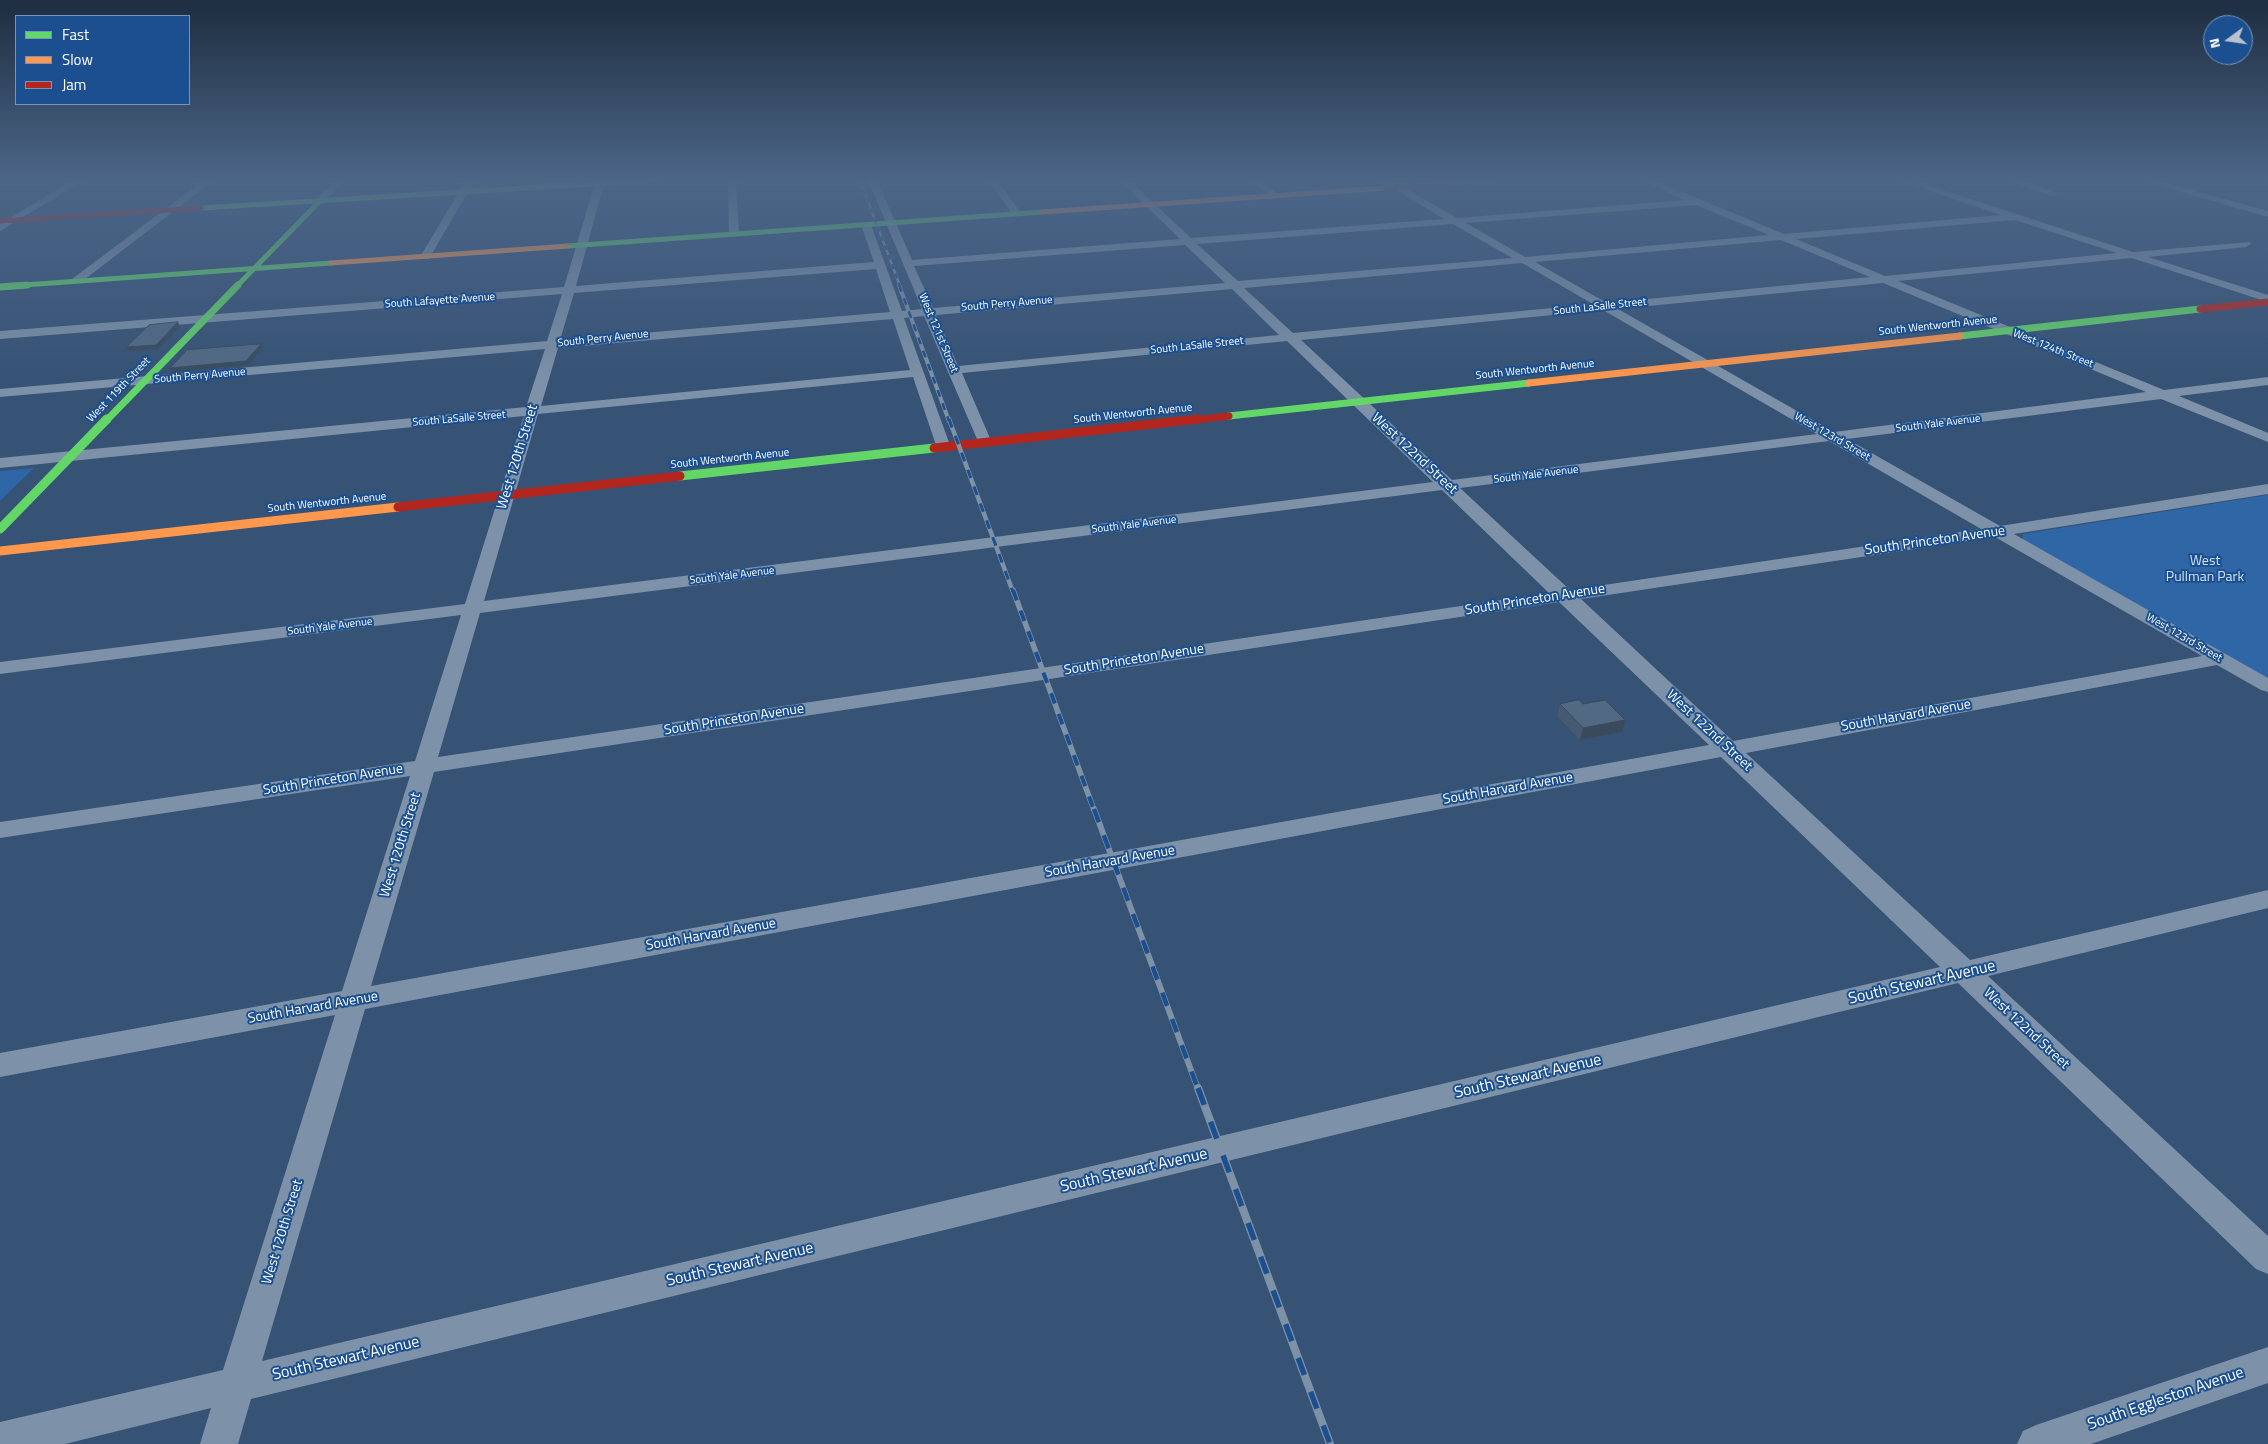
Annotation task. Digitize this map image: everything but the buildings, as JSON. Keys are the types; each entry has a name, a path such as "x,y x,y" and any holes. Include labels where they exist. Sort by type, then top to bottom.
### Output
{"street":[{"path":"76,281 121,247"},
{"name":"West 119th Street","path":"0,528 276,247"},
{"path":"425,256 430,247"},
{"path":"0,287 549,247"},
{"name":"West 120th Street","path":"219,1444 582,247"},
{"path":"874,247 944,448"},
{"name":"West 121st Street","path":"902,247 985,443"},
{"path":"909,263 1117,247"},
{"name":"West 122nd Street","path":"1195,247 2268,1258"},
{"name":"West 123rd Street","path":"1501,247 2268,686"},
{"name":"South Perry Avenue","path":"0,393 1664,247"},
{"name":"West 124th Street","path":"1806,247 2268,438"},
{"path":"2110,247 2268,300"},
{"name":"South LaSalle Street","path":"954,370 2211,247"},
{"name":"South Lafayette Avenue","path":"0,335 880,265"},
{"name":"South Wentworth Avenue","path":"0,551 2009,331 2268,300"},
{"name":"South LaSalle Street","path":"0,463 918,373"},
{"name":"South Yale Avenue","path":"0,668 1833,438 2268,381"},
{"name":"South Princeton Avenue","path":"0,830 1997,532 2268,488"},
{"name":"South Harvard Avenue","path":"0,1066 2219,659"},
{"name":"South Stewart Avenue","path":"0,1441 2268,899"},
{"name":"South Eggleston Avenue","path":"2036,1444 2268,1364"}],"green space":[{"path":"34,468 0,501 0,471"},
{"name":"West Pullman Park","path":"2268,495 2268,679 2023,540 2023,534"}],"railway":[{"path":"885,247 900,286"},
{"path":"899,285 949,421"},
{"path":"949,419 1013,592"},
{"path":"1013,590 1094,810"},
{"path":"1094,809 1198,1089"},
{"path":"1198,1088 1330,1444"}],"traffic: fast":[{"path":"0,529 275,247"},
{"path":"0,287 331,263"},
{"path":"1960,336 2200,309"},
{"path":"1229,416 1529,383"},
{"path":"680,476 934,448"}],"traffic: slow":[{"path":"331,263 549,247"},
{"path":"1529,383 1960,336"},
{"path":"0,551 398,507"}],"traffic: jam":[{"path":"2200,309 2268,302"},
{"path":"934,448 1229,416"},
{"path":"398,507 680,476"}]}
